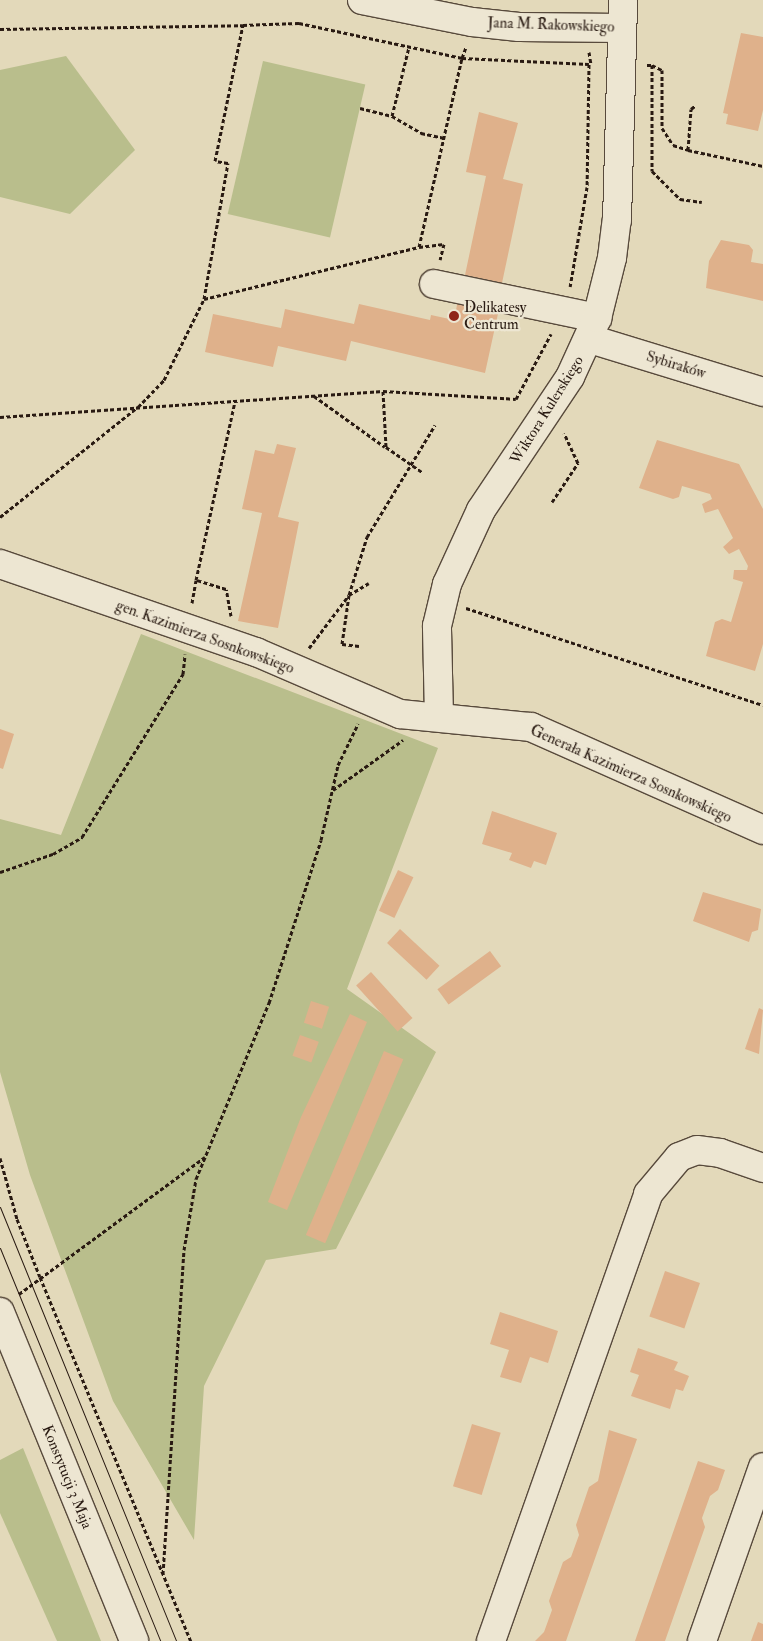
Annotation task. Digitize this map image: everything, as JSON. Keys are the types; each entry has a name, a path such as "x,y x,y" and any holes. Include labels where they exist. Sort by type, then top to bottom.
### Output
{"street":[{"name":"Jana M. Rakowskiego","path":"362,0 510,26 622,28"},
{"name":"Wiktora Kulerskiego","path":"439,717 436,657 443,600 459,552 481,510 570,377 593,329 612,258 617,220 623,0"},
{"name":"Sybiraków","path":"434,284 563,309 593,329 763,392"},
{"name":"gen. Kazimierza Sosnkowskiego","path":"0,564 256,652 400,714 439,717"},
{"name":"Generała Kazimierza Sosnkowskiego","path":"439,717 531,727 763,830"},
{"path":"491,1641 648,1194 679,1156 697,1150 720,1153 763,1168"},
{"name":"Konstytucji 3 Maja","path":"6,1306 134,1641"},
{"path":"702,1641 763,1467"}],"path":[{"path":"0,30 299,23 462,58 589,64 587,187 580,242 563,309 516,399 383,391 0,417"},
{"path":"0,517 138,407 164,380 204,299 228,163 215,160 243,24"},
{"path":"392,116 409,47"},
{"path":"204,299 419,247 462,58"},
{"path":"652,65 662,70 662,128 666,138 688,150 763,166"},
{"path":"688,150 691,109 696,105"},
{"path":"360,108 392,116 421,133 444,138"},
{"path":"383,391 386,448"},
{"path":"314,396 422,472"},
{"path":"232,622 226,589 196,580 235,401"},
{"path":"359,646 342,644 349,595 367,537 409,463 435,425"},
{"path":"303,656 349,595 369,583"},
{"path":"443,600 763,705"},
{"path":"0,872 53,854 82,837 183,674 188,629"},
{"path":"163,1574 184,1250 196,1179 269,1003 321,840 338,765 369,701"},
{"path":"332,791 439,717"},
{"path":"6,1306 40,1277 205,1157"},
{"path":"0,1158 17,1219 191,1641"}],"green space":[{"path":"66,56 135,150 70,214 0,197 0,70"},
{"path":"263,61 365,85 330,238 228,214"},
{"path":"141,634 438,748 347,989 436,1052 336,1249 266,1260 204,1386 194,1540 113,1401 30,1175 0,1072 0,819 61,835"},
{"path":"23,1448 101,1641 57,1641 0,1513 0,1460"}],"building":[{"path":"741,33 763,37 763,110 758,131 726,124 728,114 723,113"},
{"path":"479,112 518,123 503,179 523,184 502,283 465,275 486,176 466,172"},
{"path":"721,240 749,245 753,250 751,262 763,264 763,301 706,288 709,261"},
{"path":"458,300 499,309 485,373 351,341 346,361 278,346 273,367 205,352 213,314 281,328 285,309 354,324 359,304 430,320 431,315 454,320"},
{"path":"657,440 739,464 763,509 763,644 755,671 706,656 715,622 722,619 731,622 743,582 733,579 734,570 747,570 748,566 739,549 729,554 723,547 733,538 718,509 705,513 702,504 712,499 710,494 682,486 679,497 673,499 639,488"},
{"path":"277,444 296,448 278,517 299,522 278,628 238,621 262,513 242,509 255,450 274,454"},
{"path":"0,729 14,734 3,769 0,768"},
{"path":"492,811 557,833 546,865 534,861 531,868 509,860 512,853 482,844"},
{"path":"398,870 413,877 394,918 379,911"},
{"path":"703,892 761,909 758,930 752,932 749,942 693,921"},
{"path":"400,929 439,966 427,980 387,943"},
{"path":"490,951 501,966 449,1005 437,989"},
{"path":"371,972 412,1018 398,1031 356,985"},
{"path":"311,1001 329,1007 322,1029 304,1023"},
{"path":"759,1008 763,1010 759,1054 745,1049"},
{"path":"350,1014 367,1022 287,1210 268,1202 301,1117"},
{"path":"300,1035 319,1042 311,1063 292,1056"},
{"path":"384,1051 403,1059 325,1243 306,1235"},
{"path":"665,1271 700,1283 684,1328 649,1316"},
{"path":"500,1312 558,1331 548,1363 530,1357 521,1383 500,1377 509,1350 490,1344"},
{"path":"638,1348 678,1362 674,1370 689,1376 683,1391 676,1389 670,1409 631,1396 639,1375 630,1372"},
{"path":"472,1424 501,1433 482,1495 453,1486"},
{"path":"609,1430 637,1439 566,1641 535,1641 544,1632 552,1610 549,1601 563,1562 571,1557 579,1535 576,1525 589,1487 598,1481"},
{"path":"698,1461 725,1470 718,1490 710,1496 702,1518 705,1527 665,1641 635,1641"},
{"path":"758,1622 763,1624 763,1641 751,1641"}],"tram line":[{"path":"0,1207 176,1641"},
{"path":"0,1248 160,1641"}],"place":[{"name":"Delikatesy Centrum","path":"454,316"}]}
